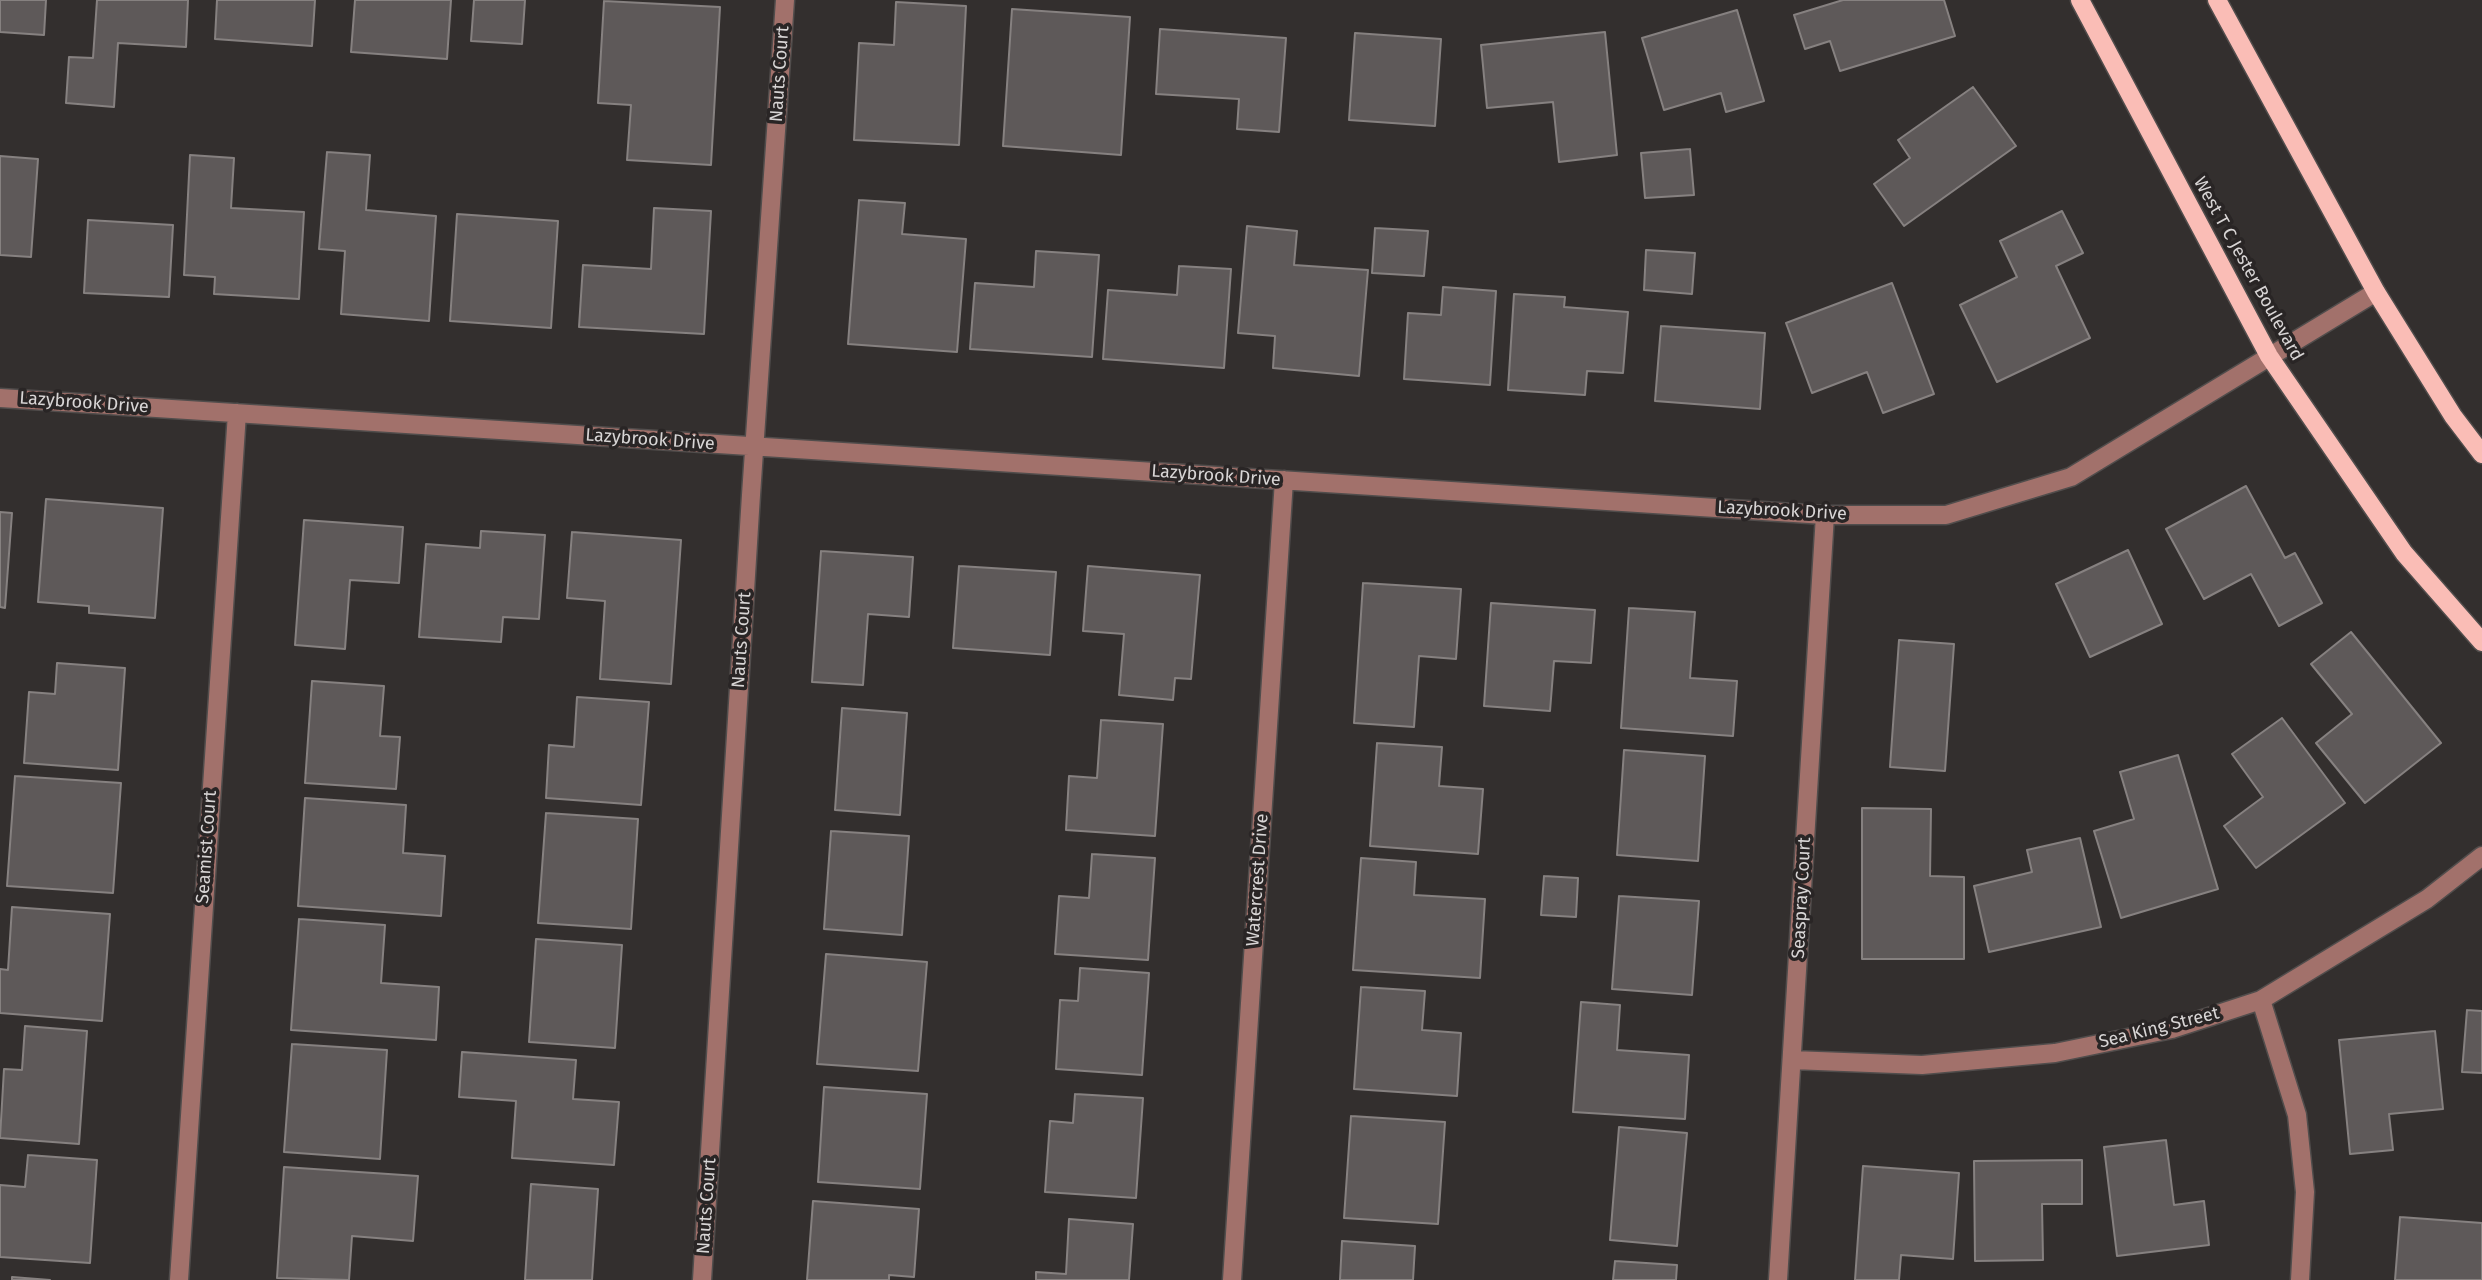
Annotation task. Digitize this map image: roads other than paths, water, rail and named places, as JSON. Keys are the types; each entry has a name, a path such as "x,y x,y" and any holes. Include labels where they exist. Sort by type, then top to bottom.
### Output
{"main road":[{"name":"West T C Jester Boulevard","path":"2080,0 2269,356 2404,553 2482,642"},
{"path":"2217,0 2376,292 2454,416 2482,454"}],"street":[{"name":"Nauts Court","path":"702,1280 785,0"},
{"name":"Lazybrook Drive","path":"0,398 1825,515 1946,514 2071,477 2376,292"},
{"name":"Seamist Court","path":"179,1280 237,413"},
{"name":"Watercrest Drive","path":"1232,1280 1283,480"},
{"name":"Seaspray Court","path":"1778,1280 1825,515"},
{"name":"Sea King Street","path":"1792,1060 1922,1065 2055,1052 2172,1029 2261,1000 2427,899 2482,856"},
{"path":"2261,1000 2297,1115 2305,1192 2300,1280"}]}
